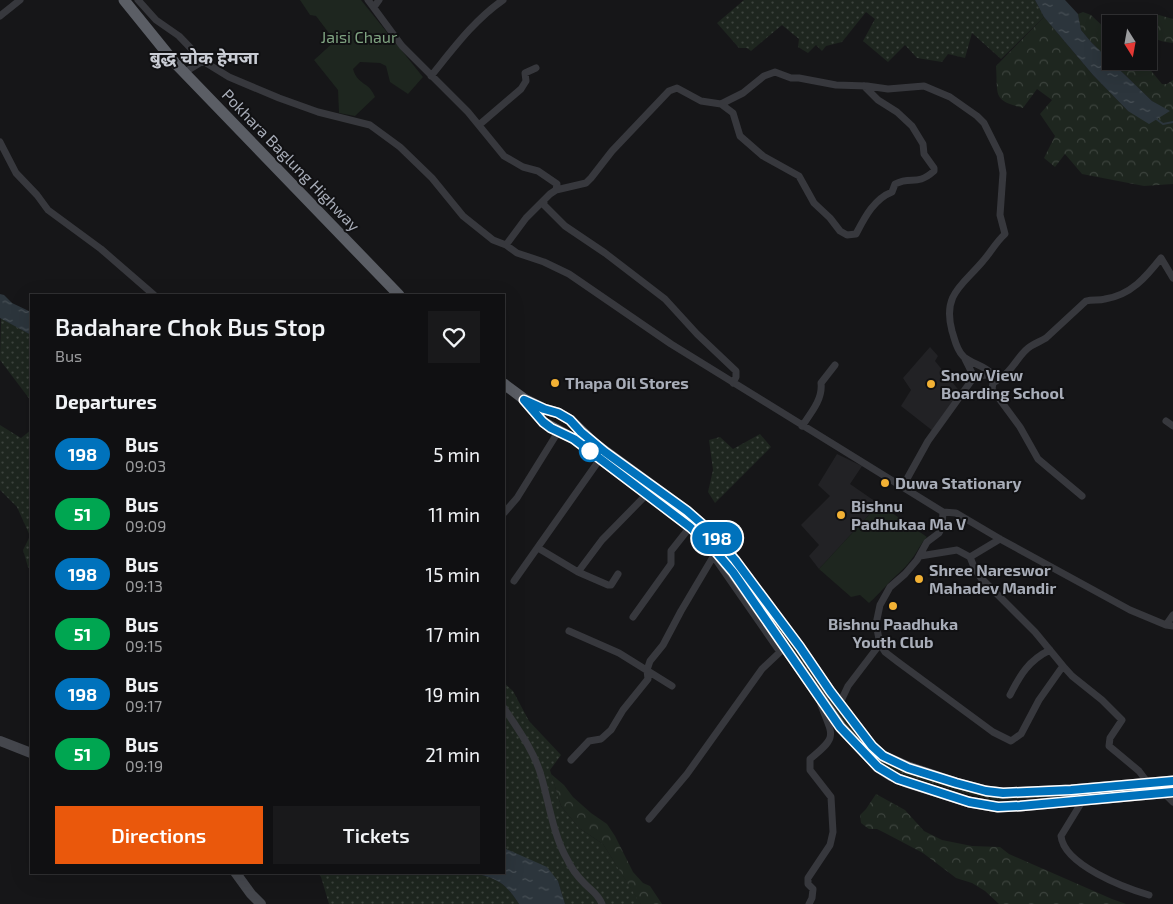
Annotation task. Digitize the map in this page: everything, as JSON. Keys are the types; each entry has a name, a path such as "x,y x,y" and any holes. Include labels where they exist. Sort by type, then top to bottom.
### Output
{"highway":[{"name":"Pokhara Baglung Highway","path":"124,0 175,62 398,294"},
{"path":"505,385 524,400 538,418 558,432 574,439 690,527 733,572 840,727 872,762 882,770 898,779 953,797 991,806 1020,806 1168,792"},
{"path":"524,400 558,413 570,420 605,452 687,511 711,532 735,560 872,746 883,756 908,768 976,789 1010,793 1173,781"}],"main road":[{"path":"0,741 30,753"},
{"path":"237,874 251,894 261,904"}],"street":[{"path":"0,16 20,0"},
{"path":"138,0 156,20 179,36 203,61 229,77 318,112 370,124 400,147 432,178 463,216 493,240 506,245 516,253 544,262 569,274 670,344 943,512 956,512 1000,539 1130,610 1169,625 1173,615"},
{"path":"368,0 402,46 468,112 504,156 523,167 538,171 557,184 556,190"},
{"path":"374,7 379,0"},
{"path":"431,76 458,40 503,0"},
{"path":"185,72 203,61"},
{"path":"479,125 521,89 526,81 525,73 536,68"},
{"path":"721,104 744,93 771,72 779,72 791,78 836,85 888,89 924,86 950,97 984,122 1000,155 1004,173 1000,215 1005,234 955,291 949,316 956,346 974,377"},
{"path":"506,245 526,218 556,190 586,183 612,151 669,91 677,88 701,101 721,104 733,113 740,136 763,156 799,176 814,203 826,213 840,231 847,235 856,234 877,200 892,192 895,184 902,180 921,181 934,171 934,168 924,154 923,144 912,126 897,112 878,100 864,86"},
{"path":"0,142 16,172 48,210 101,249 153,294"},
{"path":"544,200 544,205 565,226 605,253 665,299 697,334 736,371 733,383"},
{"path":"1082,496 1038,459 1020,427 992,389 993,383 1008,372 1031,346 1040,343 1086,301 1093,299 1104,300 1124,294 1142,280 1161,258 1173,278"},
{"path":"964,357 992,374 1002,377"},
{"path":"802,426 820,398 822,383 835,365"},
{"path":"903,486 928,442 974,377 992,374"},
{"path":"1166,421 1173,426"},
{"path":"505,512 517,498 558,432"},
{"path":"514,581 600,459"},
{"path":"578,572 602,540 647,494"},
{"path":"943,512 942,527 939,532 927,542 920,556 905,574 890,587 880,605 876,624 880,644 885,652 993,732 1011,741 1021,734 1039,700 1063,666"},
{"path":"633,617 671,564 671,551 690,527"},
{"path":"970,557 1000,539"},
{"path":"538,548 578,572 608,585 611,585 618,574"},
{"path":"920,556 957,550 970,557 981,578 1023,620 1072,676 1102,700 1122,720 1110,738 1110,746 1139,771 1148,783"},
{"path":"571,760 589,741 601,739 611,730 623,710 648,679 647,670 650,661 663,645 712,551 780,652 762,669 687,774 650,818"},
{"path":"570,631 619,654 672,686"},
{"path":"840,703 848,686 880,644"},
{"path":"1010,695 1028,664 1050,650"},
{"path":"809,904 813,889 808,884 808,878 830,845 833,832 832,797 810,770 810,760 828,744 832,734 815,691"},
{"path":"505,710 536,762 566,860 586,885 598,895 602,904"},
{"path":"1168,792 1173,802"},
{"path":"1083,800 1061,836 1062,842 1069,852 1095,874 1150,896"}],"shaded area":[{"name":"Snow View Boarding School","path":"930,347 938,356 935,361 961,393 933,431 901,406 911,390 903,378"},
{"name":"Bishnu Padhukaa Ma V","path":"837,454 862,466 850,484 879,504 819,569 809,556 819,545 801,525 830,496 818,485"}],"green space":[{"name":"Jaisi Chaur","path":"300,0 361,0 423,77 408,94 390,82 386,66 380,63 360,62 353,69 355,74 370,88 375,97 355,116 339,113 338,90 314,60 335,41 316,16 310,15"},
{"path":"744,0 1035,0 1044,17 1001,59 972,33 965,58 948,54 942,62 917,58 905,45 888,62 863,41 875,19 866,12 842,42 826,46 822,51 816,45 808,53 798,47 799,39 782,25 751,51 747,48 739,48 717,23"},
{"path":"1083,12 1091,15 1102,25 1102,53 1081,30 1078,14"},
{"path":"1158,15 1173,19 1173,43 1158,40"},
{"path":"1044,17 1093,75 1128,111 1169,112 1152,101 1120,70 1150,70 1162,84 1167,84 1173,80 1173,184 1144,186 1082,174 1065,154 1055,167 1044,158 1055,136 1040,114 1052,100 1037,89 1023,108 1001,99 997,90 996,66"},
{"path":"1,318 30,334 30,400 0,360"},
{"path":"0,425 21,438 30,431 30,536 17,507 0,490"},
{"path":"760,434 771,447 715,503 708,492 713,470 709,440 720,437 733,449"},
{"path":"879,504 927,537 908,564 869,603 860,595 851,597 819,569"},
{"path":"30,536 30,569 28,567 23,550"},
{"path":"718,544 865,744 980,794 1089,793 1079,796 995,800 906,775 889,768 877,760 849,730"},
{"path":"505,684 513,691 529,721 561,755 550,770 561,806 579,828 603,844 641,904 565,904 558,881 505,849"},
{"path":"551,774 564,785 573,797 607,824 633,872 643,883 650,886 662,904 641,904 603,844 579,828 561,806"},
{"path":"876,794 905,810 924,831 942,840 972,846 1000,847 1009,854 1126,904 999,904 985,891 972,883 956,878 923,853 877,829 869,829 861,823 860,815"},
{"path":"319,874 478,874 501,883 510,891 519,904 329,904"}],"water":[{"path":"1035,0 1065,0 1078,14 1081,30 1102,53 1102,70 1120,70 1152,101 1170,111 1149,124 1128,111 1093,75 1044,17"},
{"path":"0,294 4,295 12,303 30,312 30,334 0,318"},
{"path":"505,848 547,867 558,881 565,904 519,904 506,887 478,874 505,874"}],"waterway":[{"path":"1155,118 1163,124 1173,122"}],"bus line":[{"name":"198","path":"1173,781 1071,790 1003,793 976,789 956,783 908,768 883,756 872,746 816,673 800,647 735,560 711,532 687,511 605,452 570,420 558,413 524,400 543,422 558,432 574,439 696,531 719,554 840,727 872,762 882,770 898,779 953,797 998,807 1173,792"}],"place":[{"name":"Thapa Oil Stores","path":"555,383"},
{"name":"Snow View Boarding School","path":"931,384"},
{"name":"Duwa Stationary","path":"885,483"},
{"name":"Bishnu Padhukaa Ma V","path":"841,515"},
{"name":"Shree Nareswor Mahadev Mandir","path":"919,579"},
{"name":"Bishnu Paadhuka Youth Club","path":"893,606"}],"district":[{"name":"बुद्ध चोक हेमजा","path":"204,58"}]}
